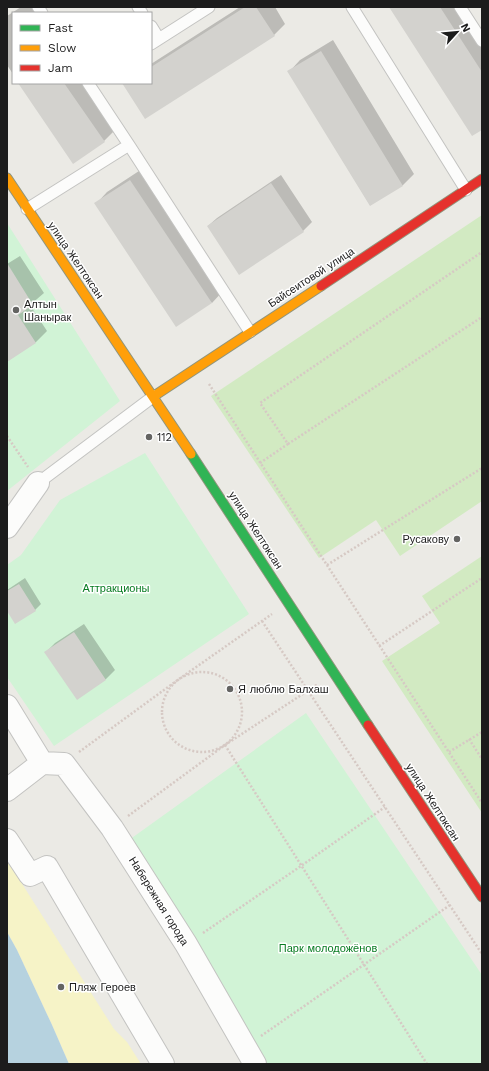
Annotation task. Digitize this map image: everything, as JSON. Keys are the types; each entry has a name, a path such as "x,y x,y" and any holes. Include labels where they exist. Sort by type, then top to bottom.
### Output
{"street":[{"name":"улица Желтоксан","path":"7,178 154,396 335,675 482,897"},
{"name":"Байсеитовой улица","path":"154,396 482,179"},
{"path":"7,527 38,482"},
{"path":"7,706 42,763"},
{"path":"7,790 42,763 64,764"},
{"name":"Набережная города","path":"64,764 112,828 186,944 250,1056"},
{"path":"7,840 30,875 47,867 163,1064"}],"lane":[{"path":"152,30 155,41 209,7"},
{"path":"352,7 466,190"},
{"path":"460,7 482,41"},
{"path":"90,84 250,332"},
{"path":"27,209 129,145"},
{"path":"38,482 154,396"}],"path":[{"path":"288,444 260,403 482,252"},
{"path":"260,463 482,317"},
{"path":"198,367 482,803"},
{"path":"7,436 38,482"},
{"path":"327,565 482,468"},
{"path":"379,646 482,578"},
{"path":"64,764 179,679 289,603"},
{"path":"262,621 482,954"},
{"path":"193,673 209,673 219,676 235,689 240,699 242,720 236,734 225,745 206,753 195,752 185,749 176,743 169,735 164,726 162,705 165,695 179,679 193,673"},
{"path":"112,828 225,745 308,690 335,675"},
{"path":"449,752 482,732"},
{"path":"469,740 482,759"},
{"path":"225,745 427,1064"},
{"path":"186,944 385,807"},
{"path":"250,1056 364,965 450,905"}],"green space":[{"path":"482,215 482,501 400,556 376,520 319,558 211,396"},
{"path":"7,223 120,401 7,491"},
{"name":"Аттракционы","path":"145,453 249,614 54,746 7,677 7,565 21,555 60,500"},
{"path":"482,556 482,813 382,661 440,623 422,596"},
{"name":"Парк молодожёнов","path":"306,713 482,975 482,1064 267,1064 129,840"}],"sand":[{"name":"Пляж Героев","path":"7,860 114,1029 127,1042 141,1064 69,1064 17,950 7,932"}],"water":[{"path":"7,932 17,950 69,1064 7,1064"}],"building":[{"path":"245,7 256,7 275,36 145,119 123,84 152,84 152,66"},
{"path":"389,7 440,7 482,72 482,130 472,136"},
{"path":"321,51 403,186 370,206 287,71"},
{"path":"19,84 65,84 105,142 73,164"},
{"path":"130,180 212,303 176,327 94,203"},
{"path":"271,183 304,232 239,275 207,226"},
{"name":"Алтын Шанырак","path":"7,263 33,305 18,315 36,343 7,362"},
{"path":"19,584 36,611 15,624 7,611 7,591"},
{"path":"74,632 106,680 77,700 44,652"}],"traffic: fast":[{"path":"191,454 368,725"}],"traffic: slow":[{"path":"7,178 191,454"},
{"path":"154,396 321,286"}],"traffic: jam":[{"path":"321,286 482,179"},
{"path":"368,725 482,897"}],"place":[{"name":"Алтын Шанырак","path":"16,310"},
{"name":"112","path":"149,437"},
{"name":"Русакову","path":"457,539"},
{"name":"Я люблю Балхаш","path":"230,689"},
{"name":"Пляж Героев","path":"61,987"}]}
